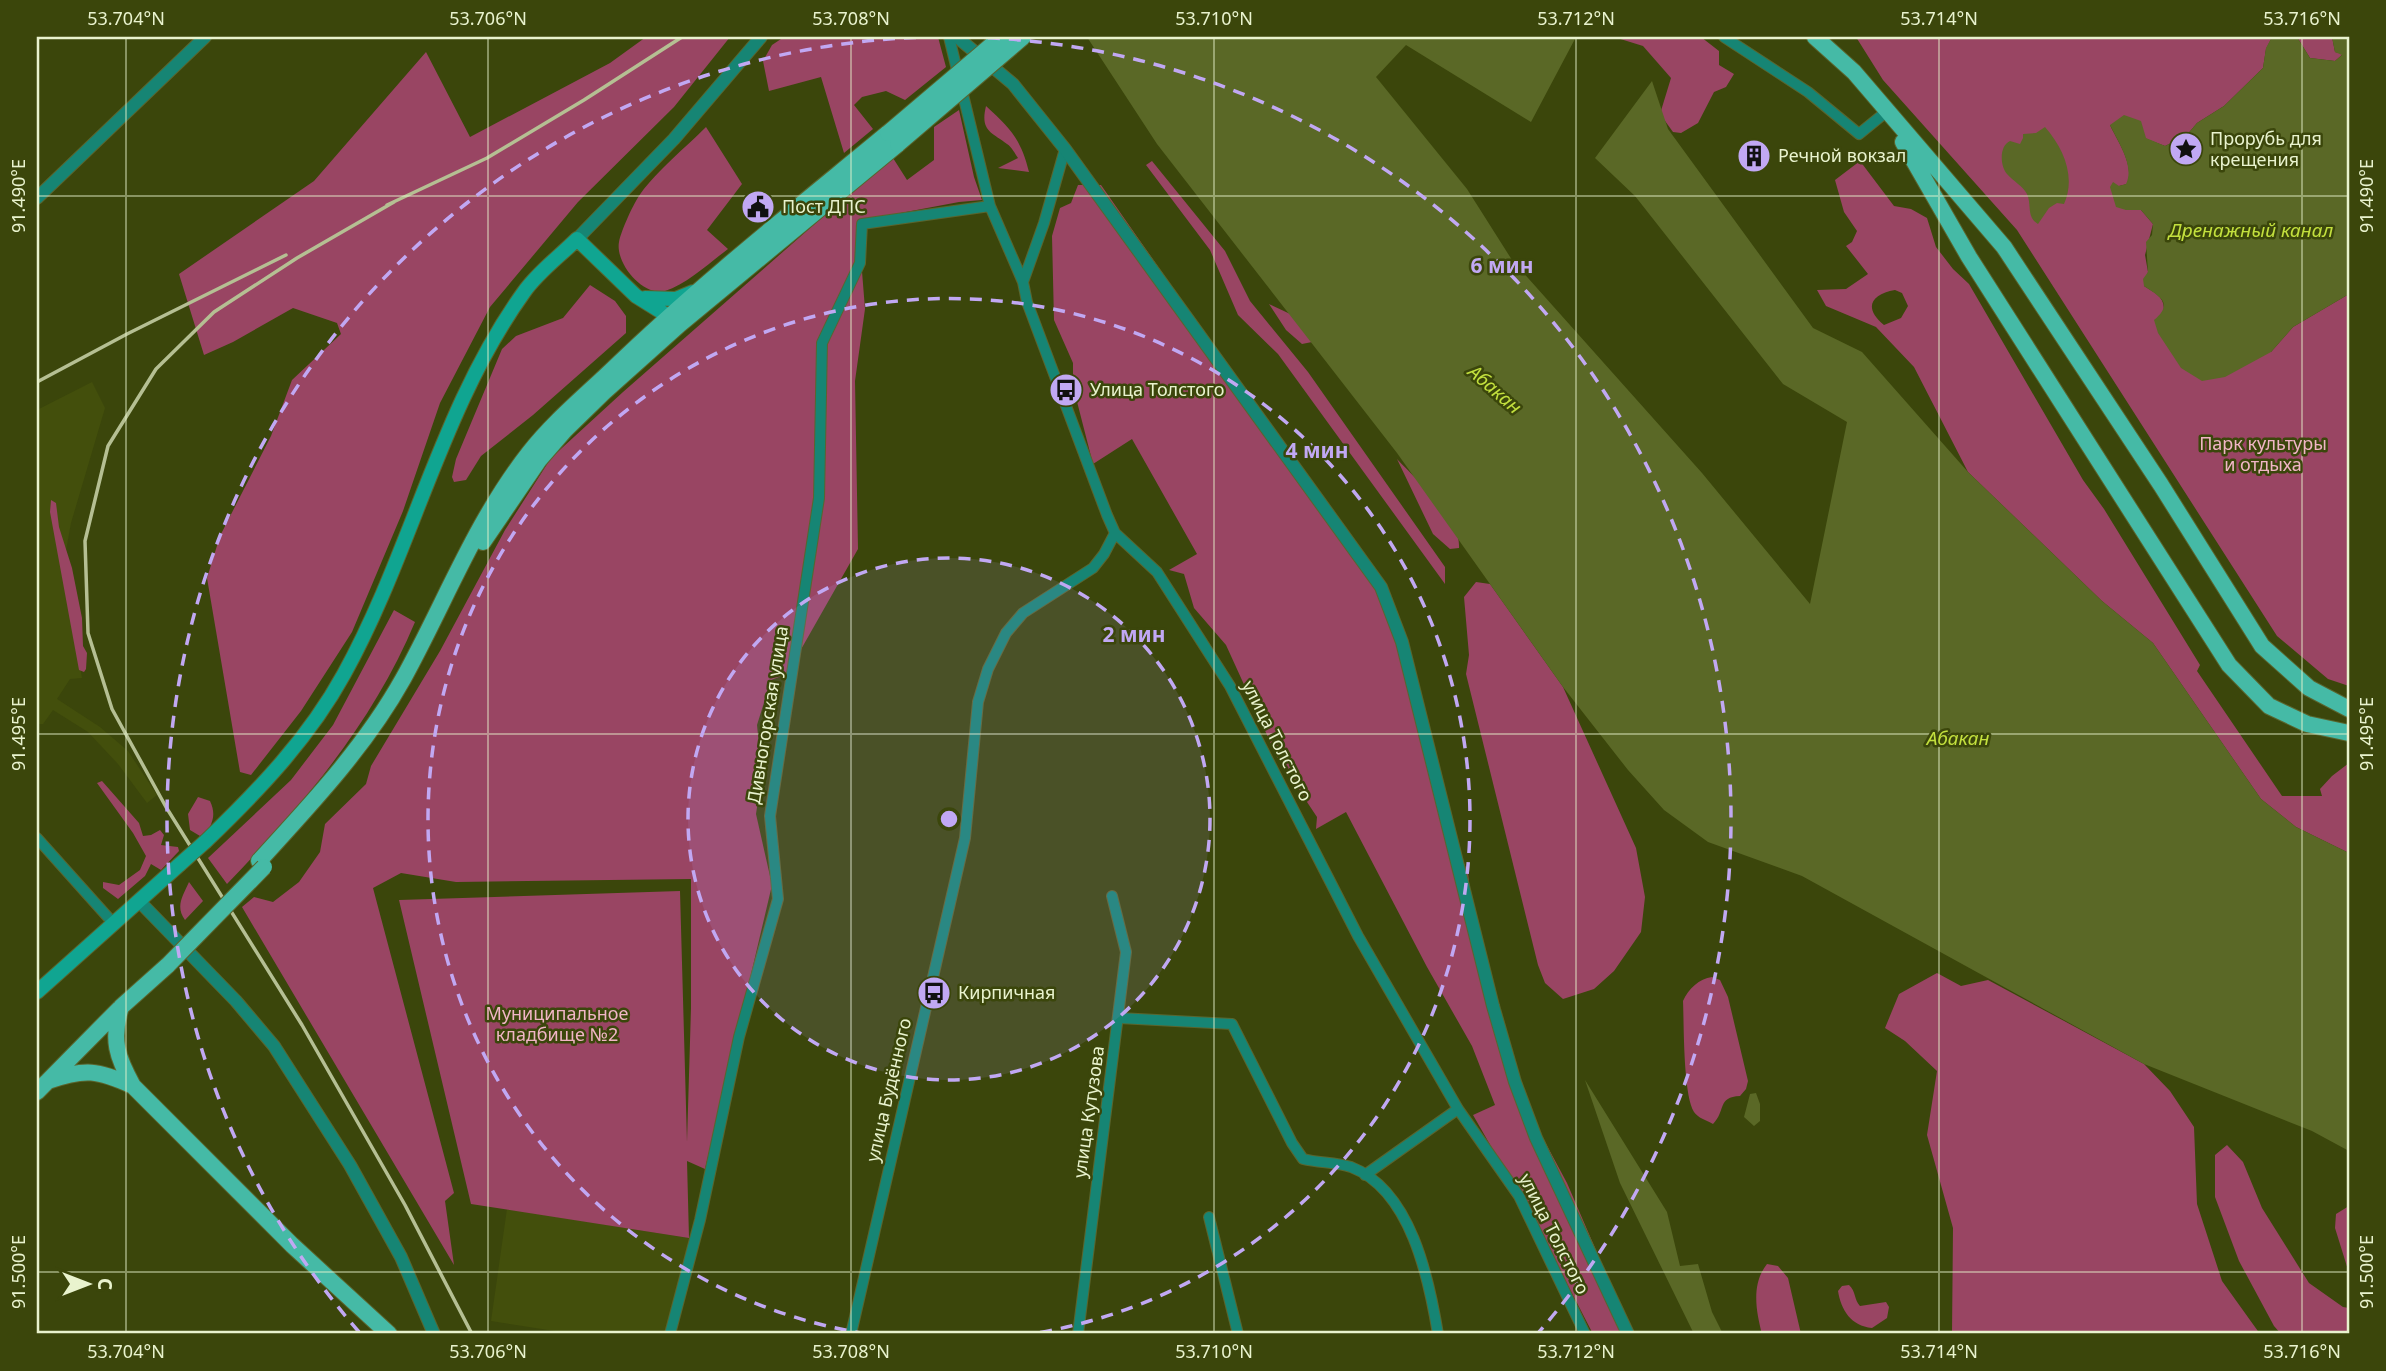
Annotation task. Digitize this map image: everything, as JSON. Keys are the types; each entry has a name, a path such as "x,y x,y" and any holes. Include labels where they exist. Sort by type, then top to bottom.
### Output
{"main road":[{"path":"674,320 893,138 1001,37"},
{"path":"40,1084 121,1007 335,790 386,722 411,681 477,553 505,508 539,460 565,430 704,287 1023,37"},
{"path":"1815,37 1841,59 1866,86 2004,247 2161,485 2262,646 2309,688 2349,709"},
{"path":"1835,37 1866,86"},
{"path":"1886,112 1969,257 2229,664 2269,706 2307,724 2349,733"},
{"path":"37,992 253,796 320,714 370,622 468,387 487,349 526,289 577,239 636,296 674,320"},
{"path":"636,296 660,300 676,299 704,287"},
{"path":"40,1084 71,1042 165,960"},
{"path":"121,1007 115,1045 121,1065 133,1086 292,1245 389,1334"},
{"path":"40,1084 83,1072 104,1073 133,1086"}],"street":[{"path":"37,198 205,37"},
{"path":"577,239 674,139 761,37"},
{"name":"улица Толстого","path":"949,37 990,206 1023,282 1027,302 1115,533 1157,572 1230,686 1357,936 1458,1109 1519,1196 1585,1334"},
{"path":"957,37 1013,84 1065,149 1381,587 1402,642 1493,1006 1515,1082 1536,1138 1628,1334"},
{"path":"1724,37 1808,92 1858,134 1886,112"},
{"path":"1023,282 1044,223 1065,149"},
{"name":"Дивногорская улица","path":"670,1334 700,1220 738,1037 778,899 770,816 819,498 822,342 860,263 862,224 990,206"},
{"name":"улица Будённого","path":"851,1334 965,838 978,702 988,669 1006,633 1023,613 1093,568 1115,533"},
{"path":"37,838 114,924"},
{"name":"улица Кутузова","path":"1078,1334 1126,952 1112,896"},
{"path":"139,901 236,1001 274,1046 351,1164 401,1257 434,1334"},
{"path":"1119,1018 1232,1024 1292,1143 1303,1158 1351,1167 1376,1181 1403,1215 1422,1262 1438,1334"},
{"path":"1365,1175 1458,1109"},
{"path":"1209,1217 1238,1334"},
{"path":"422,1306 423,1334"}],"shaded area":[{"path":"92,382 105,408 71,523 63,567 82,678 70,679 57,699 100,727 128,751 157,795 147,803 118,764 88,732 53,710 43,724 37,724 37,410"},
{"path":"507,1209 689,1238 672,1334 574,1334 491,1321"}],"green space":[{"path":"646,37 730,37 674,107 578,202 490,307 440,403 403,511 352,632 301,711 251,775 240,772 207,578 220,536 271,436 292,380 341,334 337,323 293,308 204,355 179,274 314,181 426,52 470,137 610,63"},
{"path":"784,37 938,37 946,67 905,100 886,91 862,97 854,105 873,129 844,153 821,77 769,91 763,61 772,45"},
{"path":"1614,37 1701,37 1719,51 1719,65 1734,74 1726,87 1714,92 1698,123 1681,133 1673,132 1660,114 1671,78 1643,46"},
{"name":"Парк культуры и отдыха","path":"1856,37 2272,37 2266,49 2263,68 2224,106 2197,123 2186,136 2165,146 2110,125 2129,170 2127,184 2119,186 2126,210 2141,210 2153,224 2145,255 2148,272 2144,286 2162,300 2163,313 2271,352 2293,327 2349,294 2349,686 2328,679 2277,636 2017,230 1883,80"},
{"path":"2297,37 2332,37 2335,52 2343,54 2335,61 2310,58"},
{"path":"986,106 1014,135 1029,172 998,168 1018,158 1009,145 988,130 984,121"},
{"name":"Муниципальное кладбище №2","path":"959,110 982,200 858,221 865,309 855,381 858,549 787,674 771,680 757,725 762,774 756,814 772,885 705,1169 687,1161 689,1238 471,1204 399,900 680,891 687,1142 691,879 456,882 401,873 373,888 454,1193 445,1201 454,1265 242,907 254,897 273,902 299,882 320,852 325,824 366,784 371,766 440,651 505,530 551,458 623,392 893,158 907,180 934,160 934,127"},
{"path":"706,127 742,184 707,230 728,249 673,288 665,291 648,289 632,277 621,259 619,242 622,231 641,193"},
{"path":"1152,161 1225,251 1250,301 1308,372 1445,567 1445,584 1278,354 1238,315 1210,250 1146,165"},
{"path":"1860,161 1894,206 1911,209 1927,218 1936,247 1969,284 2083,480 2104,509 2200,665 2197,671 2282,796 2322,796 2320,789 2349,763 2349,853 2296,827 2261,799 2153,643 2102,601 1968,472 1914,367 1876,327 1826,306 1817,290 1846,289 1868,274 1846,246 1852,242 1857,231 1844,212 1835,180","holes":["1895,290 1902,293 1908,306 1901,318 1884,325 1873,313 1875,298"]},
{"path":"1078,185 1101,185 1325,506 1361,570 1398,614 1437,798 1468,873 1474,928 1531,1116 1567,1183 1632,1334 1593,1334 1542,1235 1473,1115 1495,1105 1472,1046 1427,967 1346,812 1316,829 1317,817 1277,757 1226,645 1194,608 1184,574 1169,570 1197,554 1132,439 1093,464 1073,386 1073,363 1054,320 1052,236 1060,208 1071,203"},
{"path":"590,285 615,301 626,316 626,333 533,415 481,456 466,480 454,482 452,477 456,459 502,349 516,336 563,318"},
{"path":"1269,304 1303,320 1317,341 1302,344 1286,330"},
{"path":"1397,459 1446,512 1458,536 1459,548 1450,549 1433,534"},
{"path":"51,500 56,503 59,527 72,568 82,618 83,646 87,653 84,672 79,670 50,512"},
{"path":"1476,582 1490,584 1563,687 1636,848 1645,897 1641,932 1614,971 1594,989 1563,999 1545,983 1538,965 1466,674 1469,655 1464,597"},
{"path":"394,610 415,622 378,695 333,762 282,824 227,884 208,858 291,780 333,725"},
{"path":"102,781 139,823 143,836 160,830 164,835 161,845 178,847 179,851 161,870 151,864 145,876 118,899 103,888 103,882 119,885 140,870 146,856 97,783"},
{"path":"198,797 210,801 213,814 207,833 200,836 190,830 188,814"},
{"path":"189,882 203,901 185,920 180,906"},
{"path":"1937,973 1961,986 1988,980 2144,1064 2170,1091 2194,1127 2197,1204 2222,1281 2260,1334 1952,1334 1953,1228 1927,1135 1937,1071 1905,1041 1885,1028 1899,994"},
{"path":"1712,977 1720,980 1728,997 1748,1081 1740,1096 1725,1102 1713,1124 1696,1114 1690,1103 1683,1001 1695,985"},
{"path":"2227,1145 2243,1162 2262,1208 2309,1283 2343,1307 2349,1308 2349,1334 2281,1334 2274,1326 2239,1261 2215,1197 2215,1155"},
{"path":"2349,1206 2349,1273 2335,1228 2336,1214"},
{"path":"1767,1264 1778,1266 1788,1278 1801,1334 1762,1334 1757,1289"},
{"path":"1849,1285 1860,1306 1886,1302 1889,1307 1887,1318 1872,1328 1858,1324 1848,1316 1838,1291 1842,1286"}],"water":[{"name":"Абакан","path":"1087,37 1576,37 1531,122 1406,45 1376,77 1467,189 1512,260 1702,473 1810,604 1847,422 1783,384 1635,196 1595,158 1652,81 1668,129 1813,328 1862,352 1968,472 2102,601 2153,643 2261,799 2296,827 2349,853 2349,1151 2312,1131 2144,1064 1802,876 1708,842 1664,810 1628,770 1563,687 1397,453 1157,144"},
{"name":"Дренажный канал","path":"2272,37 2297,37 2310,58 2335,61 2342,55 2335,52 2332,37 2349,37 2349,294 2293,327 2271,352 2225,377 2202,381 2181,368 2158,333 2154,320 2164,305 2159,297 2144,286 2143,279 2148,272 2146,242 2152,235 2153,224 2141,210 2116,207 2110,187 2113,182 2119,186 2126,184 2128,170 2124,154 2110,125 2124,115 2141,121 2146,138 2165,146 2186,136 2197,123 2224,106 2263,68 2266,48"},
{"path":"2045,127 2063,154 2069,184 2064,204 2057,203 2049,208 2038,224 2031,214 2027,194 2007,174 2002,156 2004,147 2010,141 2020,144 2023,134 2036,133"},
{"path":"1585,1080 1667,1212 1680,1266 1698,1264 1712,1312 1723,1334 1694,1334 1620,1183"},
{"path":"1756,1093 1760,1104 1760,1121 1754,1126 1744,1117 1750,1094"}],"railway":[{"path":"387,205 487,158 682,37"},
{"path":"394,202 297,258 214,312 156,369 108,446 85,541 88,633 112,709 166,807 302,1025 405,1205 472,1334"},
{"path":"37,382 286,255"}],"place":[{"name":"Прорубь для крещения","path":"2186,149"},
{"name":"Речной вокзал","path":"1754,156"},
{"name":"Пост ДПС","path":"758,207"},
{"name":"Улица Толстого","path":"1066,390"},
{"name":"Кирпичная","path":"934,993"}]}
